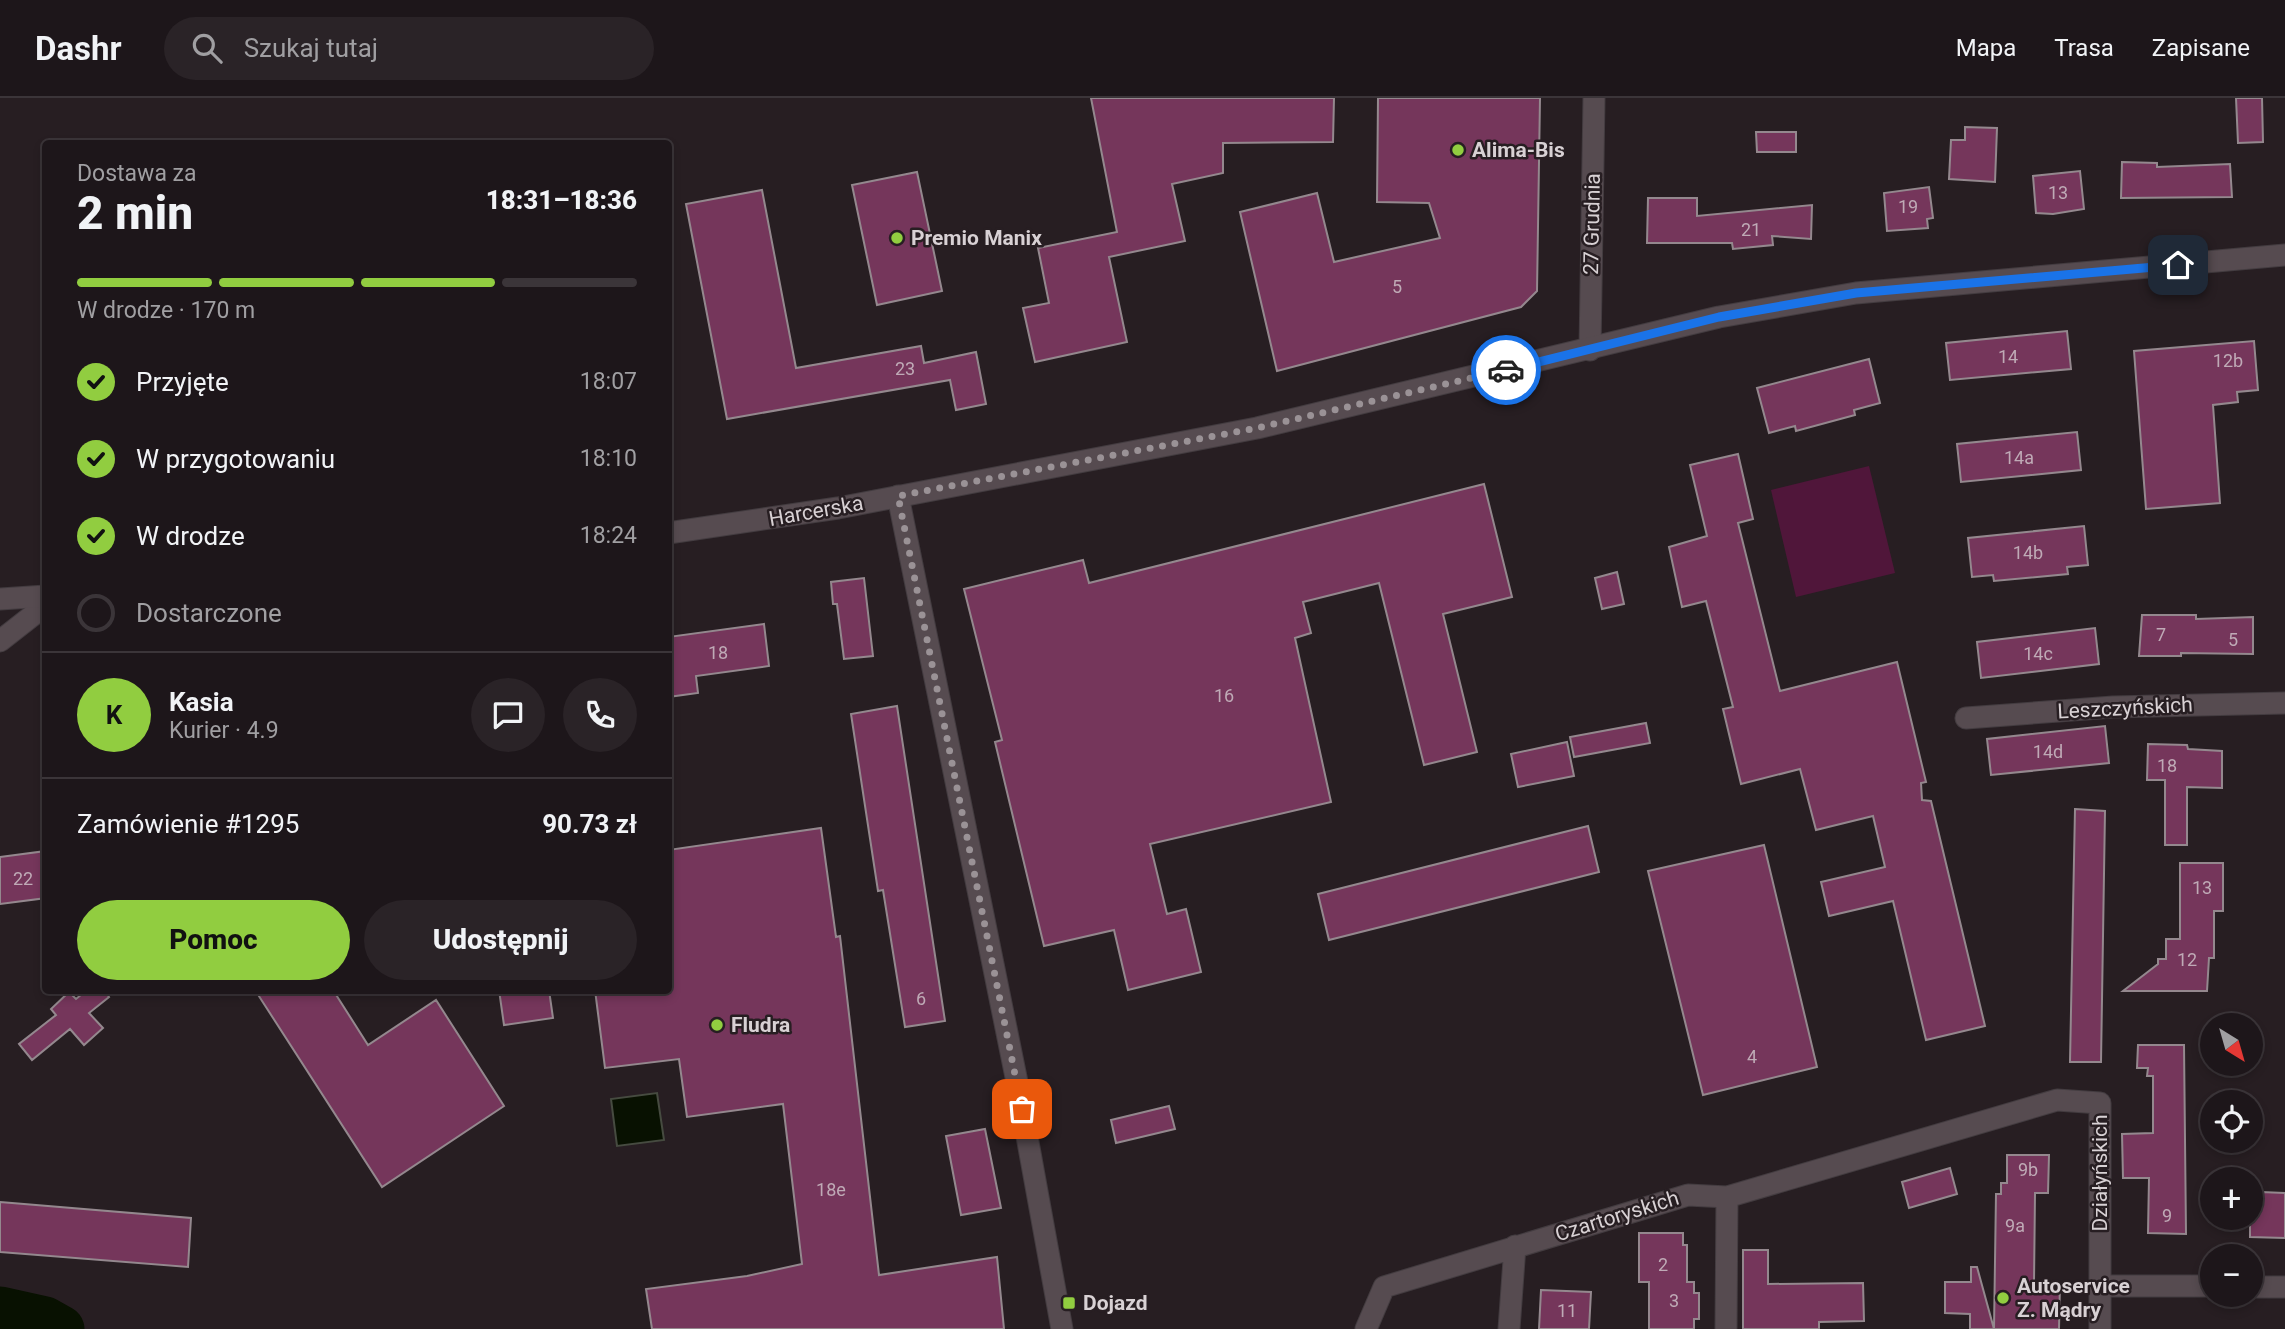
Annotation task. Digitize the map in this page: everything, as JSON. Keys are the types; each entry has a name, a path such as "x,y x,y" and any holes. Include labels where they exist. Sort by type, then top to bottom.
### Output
{"street":[{"name":"27 Grudnia","path":"1590,350 1594,98"},
{"name":"Harcerska","path":"672,532 798,515 1257,428 1719,317 1856,293 2285,255"},
{"path":"898,496 1016,1073 1062,1329"},
{"path":"0,599 42,596"},
{"path":"0,641 42,608"},
{"name":"Leszczyńskich","path":"1966,718 2113,707 2285,703"},
{"name":"Czartoryskich","path":"1366,1329 1384,1287 1688,1195 1727,1197 2057,1100"},
{"name":"Działyńskich","path":"2057,1100 2100,1103 2099,1329"},
{"path":"1726,1329 1727,1197"},
{"path":"1509,1329 1515,1246"},
{"path":"2100,1286 2200,1286"},
{"path":"2263,1287 2285,1287"}],"shaded area":[{"path":"1869,466 1895,573 1796,597 1771,490"},
{"path":"657,1093 664,1140 617,1146 611,1099"}],"building":[{"path":"1091,98 1334,98 1333,142 1223,143 1223,173 1172,184 1185,241 1109,257 1127,342 1035,362 1023,308 1049,303 1038,248 1117,232"},
{"path":"1378,98 1540,98 1537,291 1521,307 1277,371 1240,212 1317,193 1334,262 1440,238 1429,203 1377,202"},
{"path":"2236,98 2262,98 2263,142 2238,143"},
{"path":"1965,127 1997,128 1995,182 1949,179 1951,140 1965,140"},
{"path":"1756,132 1796,132 1796,152 1757,152"},
{"path":"2122,162 2157,163 2157,167 2230,164 2232,197 2121,198"},
{"path":"2080,171 2084,209 2053,214 2036,213 2033,176"},
{"name":"Premio Manix","path":"917,172 942,291 877,305 852,185"},
{"path":"1929,187 1933,218 1927,219 1928,228 1887,231 1884,193"},
{"path":"762,190 796,368 921,346 924,363 976,352 986,404 956,410 950,380 727,419 686,204"},
{"path":"1648,198 1697,198 1697,216 1812,205 1811,239 1772,236 1773,245 1733,249 1732,243 1647,243"},
{"path":"2067,331 2071,369 1950,380 1946,343"},
{"path":"2254,341 2258,390 2237,392 2238,402 2213,405 2220,503 2146,509 2134,351"},
{"path":"1869,359 1880,403 1854,410 1855,415 1796,431 1795,426 1769,433 1757,388"},
{"path":"2077,432 2081,470 1961,482 1957,444"},
{"path":"1738,454 1753,519 1738,523 1780,691 1897,662 1926,782 1921,783 1922,800 1931,801 1985,1026 1926,1040 1893,901 1829,916 1821,882 1885,867 1873,816 1816,830 1800,769 1741,784 1723,709 1733,707 1706,601 1682,607 1669,547 1707,536 1690,465"},
{"path":"1484,484 1512,597 1443,614 1477,752 1424,765 1379,583 1303,602 1311,633 1295,638 1331,802 1150,844 1167,914 1186,909 1201,972 1128,990 1114,930 1044,946 995,742 1002,740 964,589 1083,560 1089,583"},
{"path":"2084,526 2088,565 2067,567 2068,574 1994,581 1993,575 1972,577 1968,538"},
{"path":"1617,572 1624,604 1602,609 1595,578"},
{"path":"864,578 873,656 844,659 837,604 833,604 831,582"},
{"path":"2142,615 2196,615 2196,619 2253,617 2253,654 2181,653 2181,656 2139,656"},
{"path":"764,624 769,666 696,676 698,693 672,696 672,636"},
{"path":"2095,628 2099,664 1981,678 1977,642"},
{"path":"897,706 945,1021 905,1027 883,890 878,891 851,714"},
{"path":"1646,723 1650,743 1574,757 1570,737"},
{"path":"2105,726 2109,763 1991,775 1987,739"},
{"path":"1567,742 1574,776 1518,787 1511,754"},
{"path":"2148,744 2187,745 2188,749 2222,751 2222,788 2187,787 2187,845 2165,845 2165,780 2147,780"},
{"path":"2075,809 2105,811 2101,1062 2070,1062"},
{"path":"1588,826 1599,872 1329,940 1318,894"},
{"path":"821,828 836,937 840,936 879,1275 997,1257 1004,1329 652,1329 646,1289 747,1276 802,1264 783,1104 687,1117 679,1059 605,1068 596,994 672,994 672,849"},
{"path":"1764,845 1817,1067 1703,1095 1648,871"},
{"path":"42,852 42,899 0,904 0,857"},
{"path":"2180,863 2223,863 2223,911 2214,911 2214,958 2209,958 2207,991 2123,991 2158,964 2158,959 2166,959 2166,939 2180,939"},
{"path":"67,994 76,999 82,994 107,994 109,997 89,1013 103,1028 84,1045 70,1029 32,1060 19,1044 56,1015 51,1009"},
{"path":"258,994 336,994 368,1045 436,1000 504,1106 382,1187"},
{"path":"500,994 550,994 553,1018 504,1025"},
{"path":"2138,1045 2184,1045 2186,1234 2148,1233 2149,1178 2123,1178 2122,1134 2153,1133 2153,1076 2147,1076 2148,1068 2137,1068"},
{"path":"1169,1106 1175,1129 1116,1143 1111,1120"},
{"path":"985,1129 1001,1208 961,1215 946,1136"},
{"path":"2007,1155 2049,1155 2048,1193 2035,1193 2034,1283 2060,1283 2059,1329 1994,1329 1996,1194 2001,1194 2001,1183 2007,1183"},
{"path":"1950,1168 1957,1194 1909,1208 1902,1182"},
{"path":"2263,1192 2285,1193 2285,1238 2250,1237 2250,1230 2263,1230"},
{"path":"0,1202 191,1218 188,1267 0,1252"},
{"path":"1639,1233 1683,1233 1683,1245 1687,1245 1687,1282 1694,1282 1694,1293 1699,1293 1699,1319 1694,1319 1694,1329 1649,1329 1649,1282 1639,1282"},
{"path":"1743,1250 1768,1250 1768,1284 1863,1283 1864,1321 1819,1322 1819,1329 1743,1329"},
{"path":"1971,1267 1977,1267 1994,1329 1970,1329 1970,1314 1945,1313 1945,1282 1971,1282"},
{"path":"1541,1290 1591,1292 1589,1329 1539,1329"}],"waterway":[{"path":"0,1310 45,1320 61,1329"}],"way so far":[{"path":"1022,1109 898,496 1257,428 1506,370"}],"place":[{"name":"Alima-Bis","path":"1458,150"},
{"name":"Premio Manix","path":"897,238"},
{"name":"Fludra","path":"717,1025"},
{"name":"Autoservice Z. Mądry","path":"2003,1298"},
{"name":"Dojazd","path":"1069,1303"}],"route":[{"path":"1506,370 1719,317 1856,293 2178,265"}]}
